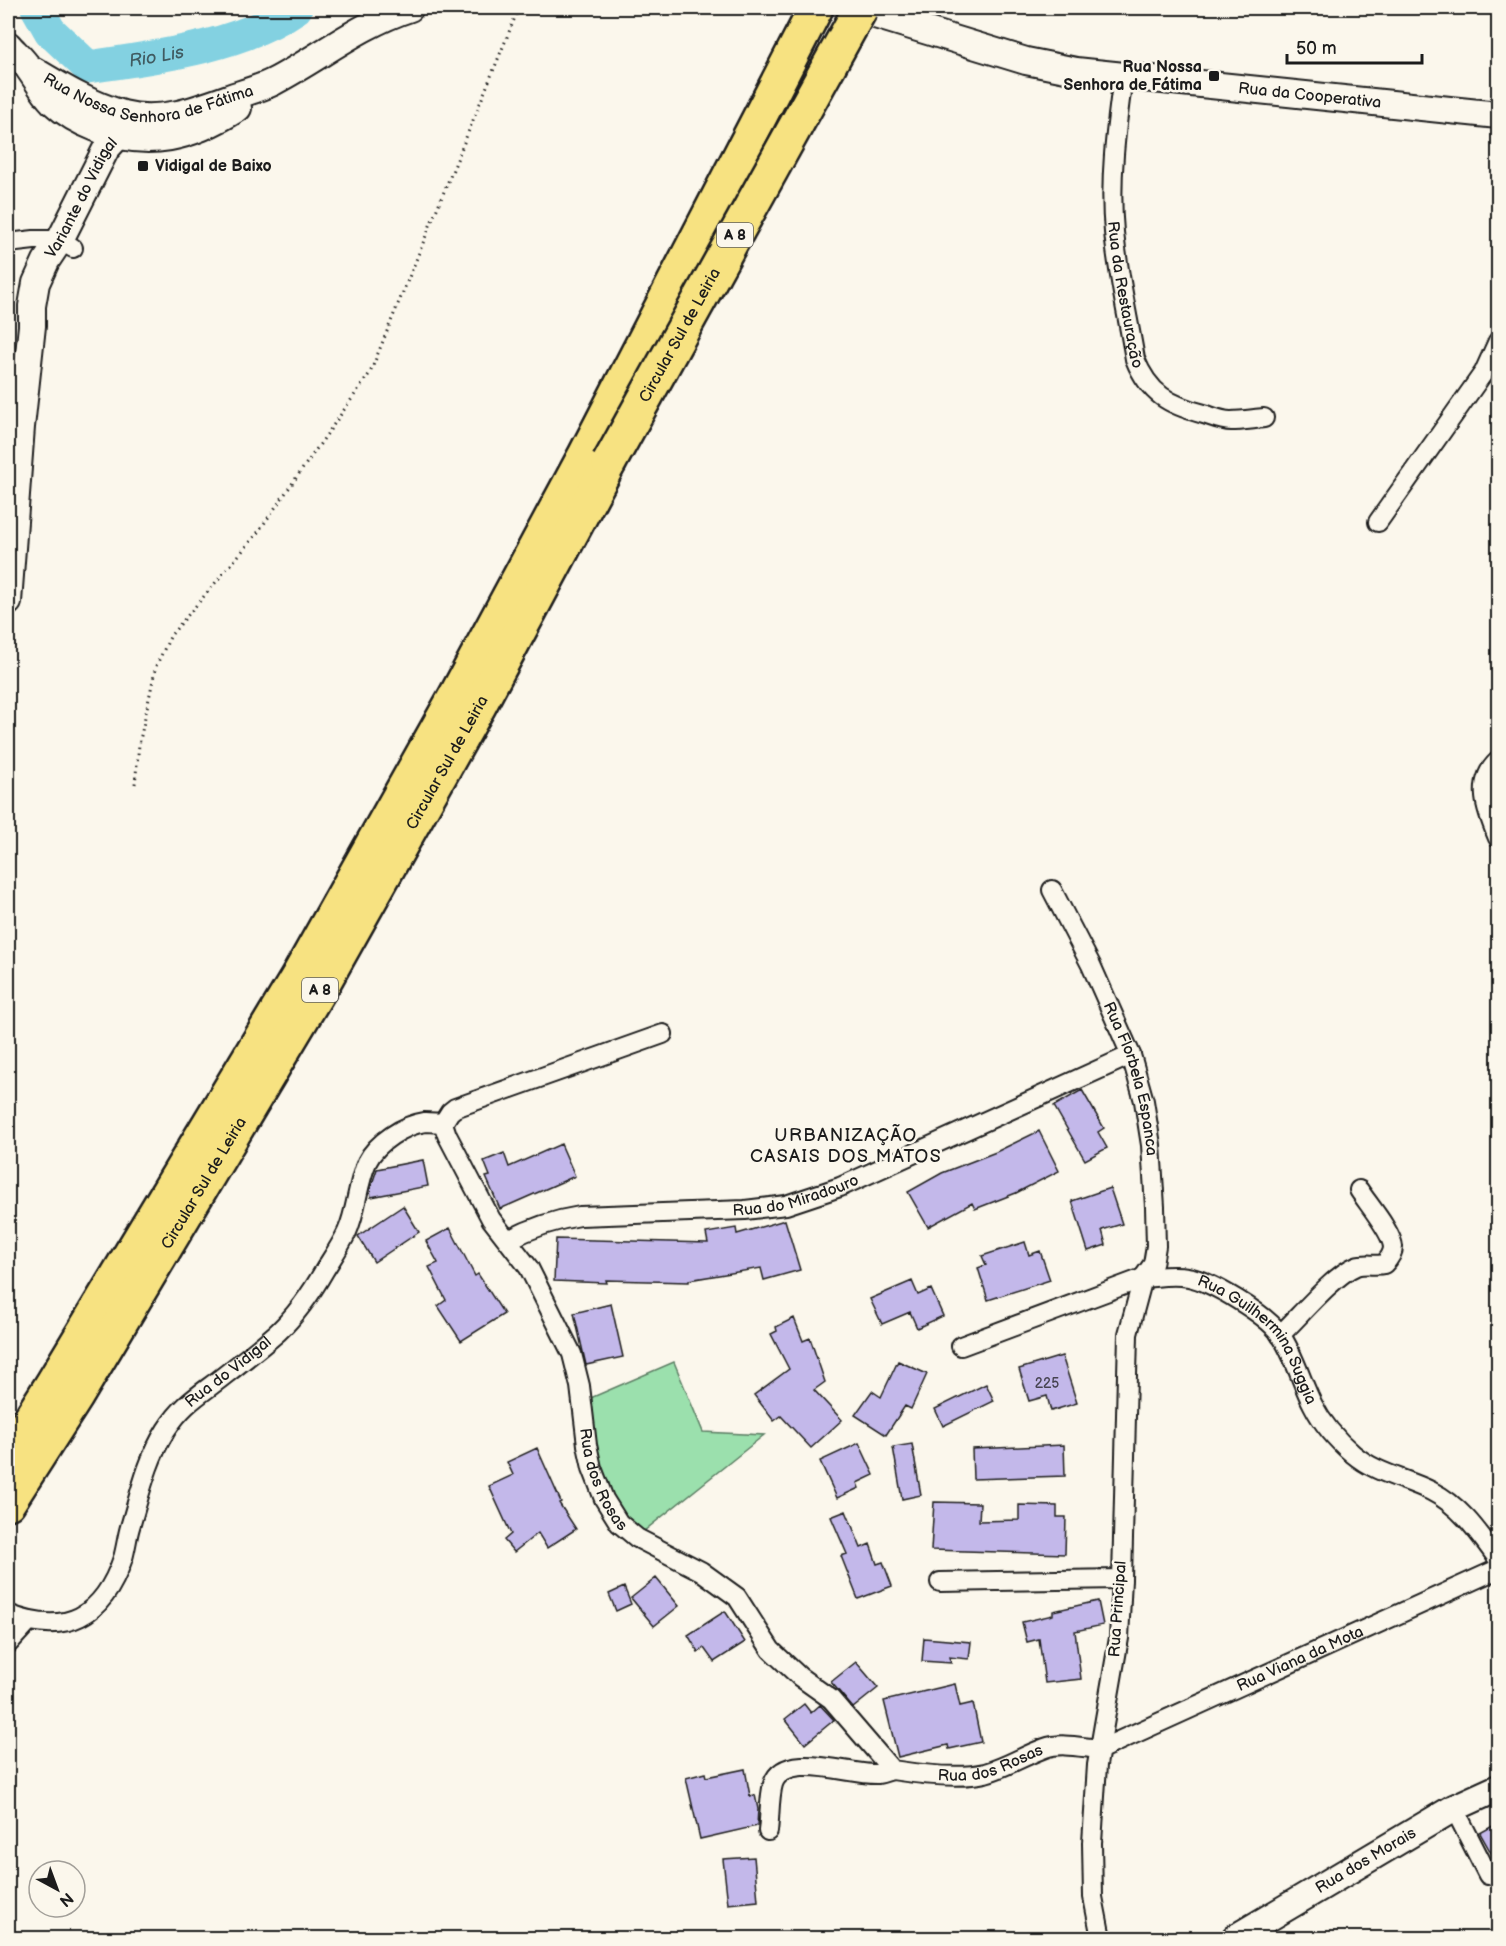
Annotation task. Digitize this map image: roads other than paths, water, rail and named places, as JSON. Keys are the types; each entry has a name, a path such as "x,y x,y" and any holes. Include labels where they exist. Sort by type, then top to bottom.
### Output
{"highway":[{"name":"Circular Sul de Leiria","path":"8,1503 76,1397 324,982 479,706 816,8"},
{"name":"Circular Sul de Leiria","path":"8,1454 297,978 456,695 868,11"}],"main road":[{"name":"Rua Nossa Senhora de Fátima","path":"8,45 28,67 64,89 101,106 121,125 154,117 182,114 272,82 359,30 410,8"},
{"path":"852,8 868,11"},
{"name":"Rua da Cooperativa","path":"868,11 1026,61 1076,71 1498,115"},
{"name":"Variante do Vidigal","path":"8,602 21,427 32,326 106,149 121,125"},
{"name":"Rua dos Morais","path":"1235,1938 1454,1808 1498,1788"}],"street":[{"name":"Rua da Restauração","path":"1123,77 1113,175 1114,233 1135,359 1150,387 1167,401 1194,412 1228,421 1264,418"},
{"path":"8,243 34,240 66,244"},
{"path":"1378,522 1484,372 1498,341"},
{"path":"1498,761 1489,772 1484,792 1487,812 1498,838"},
{"name":"Rua Florbela Espanca","path":"1052,890 1090,965 1131,1055 1144,1101 1151,1145 1156,1246 1153,1264 1143,1278"},
{"path":"443,1123 455,1108 663,1034"},
{"name":"Rua do Miradouro","path":"508,1240 535,1227 580,1216 745,1210 786,1205 840,1187 1131,1055"},
{"name":"Rua do Vidigal","path":"8,1614 44,1624 75,1619 88,1613 101,1601 113,1582 123,1557 146,1470 166,1430 184,1406 278,1332 291,1318 318,1280 347,1232 368,1162 376,1149 401,1131 425,1122 443,1123"},
{"name":"Rua dos Rosas","path":"443,1123 491,1219 529,1268 572,1354 580,1386 592,1468 604,1499 619,1522 637,1538 701,1571 737,1597 771,1650 800,1677 831,1699 892,1770 923,1774 967,1775 984,1773 1017,1762 1046,1748 1058,1746 1101,1749"},
{"path":"1280,1335 1348,1270 1358,1266 1384,1263 1392,1253 1393,1246 1388,1234 1359,1190"},
{"name":"Rua Guilhermina Suggia","path":"961,1346 1143,1278 1172,1275 1199,1280 1271,1324 1280,1335 1313,1406 1340,1442 1354,1455 1374,1468 1441,1497 1455,1507 1471,1523 1498,1558"},
{"name":"Rua Principal","path":"1101,1938 1093,1897 1092,1843 1097,1765 1119,1638 1128,1334 1143,1278"},
{"name":"Rua Viana da Mota","path":"1101,1749 1498,1569"},
{"path":"940,1582 1122,1579"},
{"path":"8,1644 29,1621"},
{"path":"768,1831 773,1784 784,1770 807,1766 878,1774 892,1770"},
{"path":"1454,1808 1488,1875"}],"waterway":[{"name":"Rio Lis","path":"37,8 50,31 88,67 168,54 223,41 274,21 296,8"}],"place":[{"name":"Rua Nossa Senhora de Fátima","path":"1214,76"},
{"name":"Vidigal de Baixo","path":"143,166"}],"district":[{"name":"URBANIZAÇÃO CASAIS DOS MATOS","path":"846,1145"}]}
